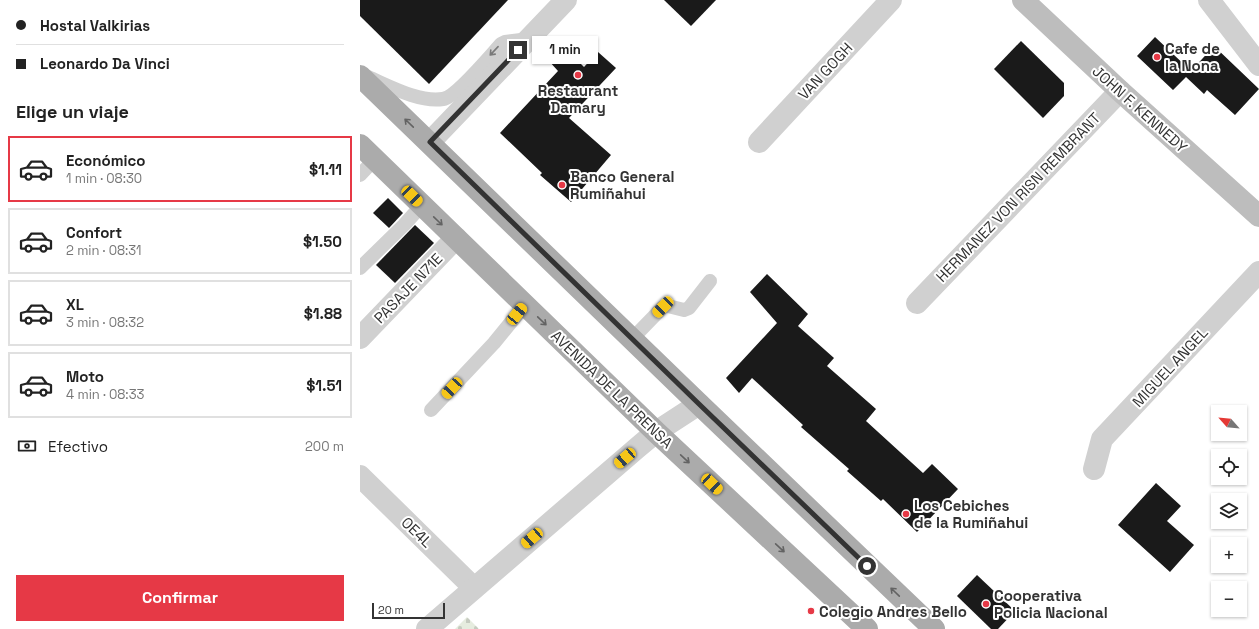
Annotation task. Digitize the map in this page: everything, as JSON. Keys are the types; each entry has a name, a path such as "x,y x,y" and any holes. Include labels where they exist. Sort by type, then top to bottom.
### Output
{"main road":[{"name":"JOHN F. KENNEDY","path":"1023,0 1120,91 1259,216"},
{"path":"360,75 699,404 934,629"},
{"name":"AVENIDA DE LA PRENSA","path":"368,152 656,432 867,629"}],"street":[{"path":"430,142 566,0"},
{"name":"VAN GOGH","path":"759,142 891,0"},
{"path":"1209,0 1259,65"},
{"name":"HERMANEZ VON RISN REMBRANT","path":"917,303 1120,91"},
{"name":"PASAJE N71E","path":"360,338 456,238"},
{"name":"MIGUEL ANGEL","path":"1094,469 1102,439 1259,272"},
{"path":"427,629 656,432 699,404"},
{"name":"OE4L","path":"360,476 474,588"}],"lane":[{"path":"360,75 407,95 428,99 444,99 455,93 501,44 505,42 529,39"},
{"path":"360,175 368,152"},
{"path":"360,268 422,205"},
{"path":"632,339 663,307 668,306 684,310 689,308 710,281"},
{"path":"431,410 494,343 525,305"}],"green space":[{"path":"467,617 479,629 455,629"}],"building":[{"path":"360,0 508,0 429,84 360,16"},
{"path":"664,0 716,0 691,26"},
{"path":"1155,37 1191,71 1214,46 1259,89 1235,115 1207,90 1204,94 1186,77 1173,90 1137,56"},
{"path":"1021,41 1064,83 1064,96 1043,118 994,69"},
{"path":"563,46 584,67 598,52 616,68 569,118 611,155 571,202 540,175 542,173 500,133 558,71 549,61"},
{"path":"388,198 403,213 389,228 373,213"},
{"path":"415,225 434,243 395,283 376,265"},
{"path":"767,274 808,314 798,326 834,358 827,366 876,409 866,421 923,473 932,464 958,489 917,532 883,499 881,501 847,471 849,469 801,427 803,425 752,378 739,393 726,378 777,323 750,292"},
{"path":"1156,483 1181,506 1167,521 1194,545 1170,572 1118,525"},
{"name":"Cooperativa Policia Nacional","path":"977,575 1015,611 998,629 991,629 957,596"}],"place":[{"name":"Cafe de la Nona","path":"1157,57"},
{"name":"Restaurant Damary","path":"578,75"},
{"name":"Banco General Rumiñahui","path":"562,185"},
{"name":"Los Cebiches de la Rumiñahui","path":"906,514"},
{"name":"Cooperativa Policia Nacional","path":"986,604"},
{"name":"Colegio Andres Bello","path":"811,611"}],"route":[{"path":"518,50 430,142 867,566"}]}
